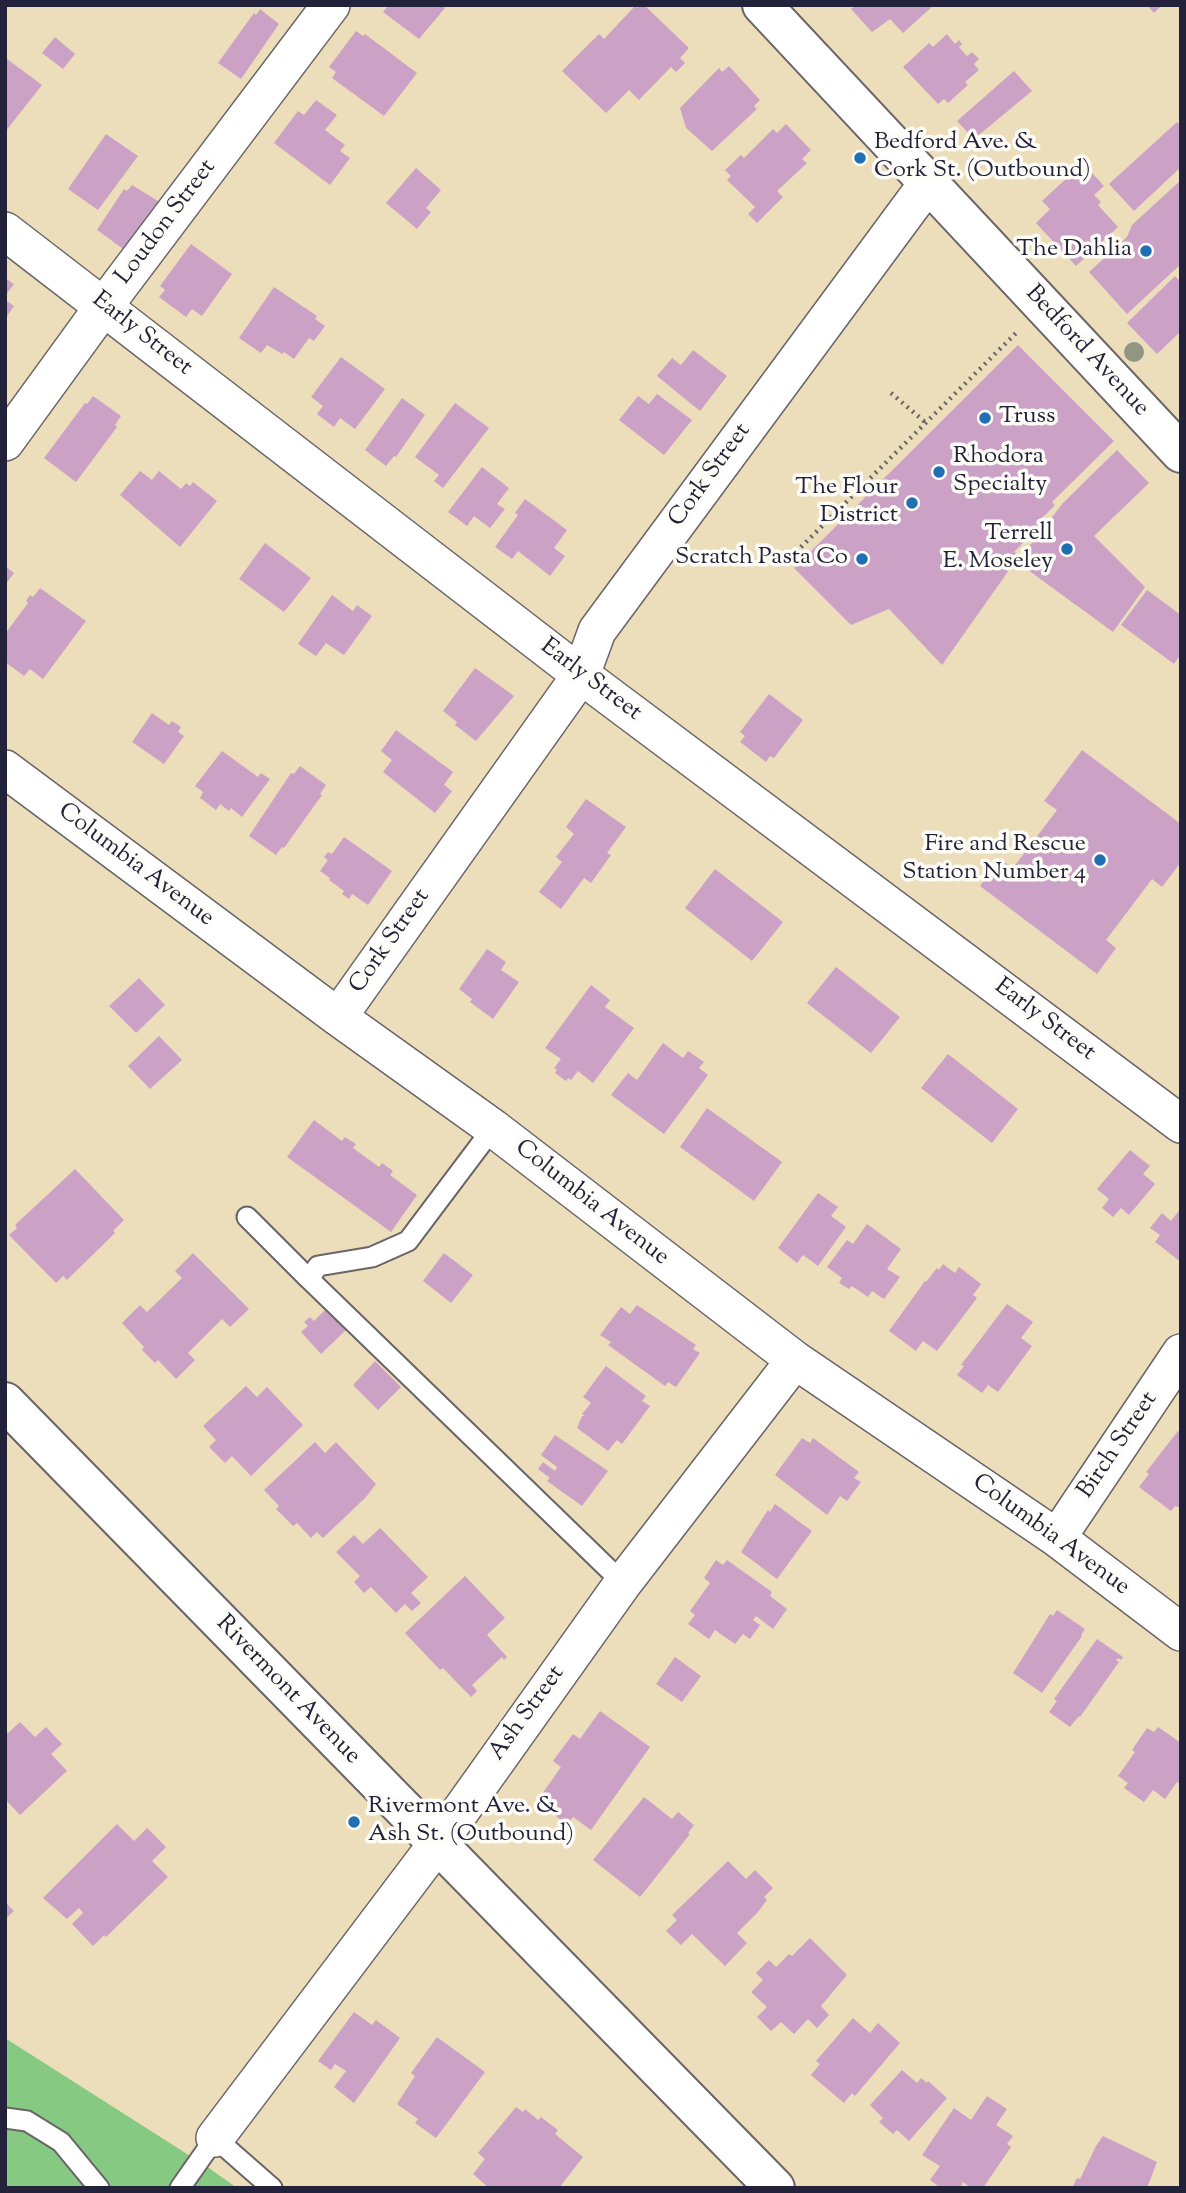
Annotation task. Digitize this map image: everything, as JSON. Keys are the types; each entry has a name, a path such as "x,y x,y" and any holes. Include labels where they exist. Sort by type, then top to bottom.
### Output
{"main road":[{"name":"Bedford Avenue","path":"762,5 1181,453"},
{"name":"Rivermont Avenue","path":"5,1402 775,2188"}],"street":[{"name":"Loudon Street","path":"5,442 323,8"},
{"name":"Cork Street","path":"338,1017 581,675 597,631 928,183"},
{"name":"Early Street","path":"5,230 581,675 1181,1124"},
{"name":"Columbia Avenue","path":"5,769 338,1017 493,1128 795,1360 1057,1538 1181,1632"},
{"name":"Birch Street","path":"1057,1538 1181,1353"},
{"name":"Ash Street","path":"215,2138 437,1844 623,1583 795,1360"}],"lane":[{"path":"309,1279 318,1266 372,1257 408,1241 493,1128"},
{"path":"247,1217 623,1583"},
{"path":"5,2118 27,2121 61,2142 99,2188"},
{"path":"180,2188 215,2138 272,2188"}],"path":[{"path":"791,557 1019,330"},
{"path":"891,393 926,423"}],"green space":[{"path":"5,2038 209,2168 237,2188 5,2188"}],"building":[{"path":"389,5 442,5 445,8 419,39 383,12"},
{"path":"639,5 644,5 689,48 680,58 685,63 676,72 671,67 639,100 629,90 606,113 562,71 599,34 604,39"},
{"path":"856,5 934,5 903,33 890,19 872,32 851,9"},
{"path":"1147,5 1162,5 1154,13"},
{"path":"260,9 279,24 241,79 218,63 254,13 256,15"},
{"path":"356,31 363,36 365,34 417,73 384,116 332,78 336,72 329,67"},
{"path":"947,34 955,44 959,40 962,44 959,47 967,56 972,52 979,59 974,64 979,70 965,82 968,85 948,103 944,99 938,104 903,67 929,43 933,47"},
{"path":"55,37 75,54 63,69 42,53"},
{"path":"7,59 42,85 5,132 5,61"},
{"path":"729,66 760,100 754,106 757,109 712,151 686,128 680,108 719,68 722,72"},
{"path":"1014,71 1032,91 974,139 957,121"},
{"path":"316,100 337,115 325,130 345,145 340,151 350,158 330,185 274,143 298,111 304,115"},
{"path":"1177,122 1181,126 1181,167 1134,211 1109,184"},
{"path":"786,124 811,150 802,159 807,163 777,191 783,197 757,223 748,214 755,207 727,180 731,176 725,170 741,155 744,158 773,129 777,133"},
{"path":"106,134 138,156 98,210 68,189"},
{"path":"1083,163 1104,186 1094,195 1101,202 1098,205 1118,227 1076,266 1036,223 1050,209 1042,201"},
{"path":"416,168 441,190 426,208 431,212 417,229 386,203"},
{"name":"The Dahlia","path":"1181,180 1181,264 1127,314 1089,272 1127,237 1132,225"},
{"path":"132,185 161,203 126,251 97,230 124,189 127,191"},
{"path":"191,244 232,274 202,316 192,309 186,317 159,297 165,290 160,286"},
{"path":"1175,276 1181,282 1181,331 1157,354 1127,323"},
{"path":"5,278 14,284 5,296"},
{"path":"274,287 317,316 315,319 325,326 314,341 309,338 294,359 267,345 261,353 239,338"},
{"path":"5,300 14,306 5,319"},
{"path":"1018,345 1114,441 1052,502 1055,505 1037,523 1040,526 1014,552 1019,556 942,665 889,609 851,625 794,568"},
{"path":"693,350 727,376 700,411 657,376 672,358 681,365"},
{"path":"341,357 385,389 355,429 340,418 334,427 317,414 323,406 311,397"},
{"path":"657,394 692,420 664,455 619,420 638,396 649,404"},
{"path":"93,396 121,416 115,425 117,427 76,482 44,458"},
{"path":"402,398 425,415 396,457 386,466 365,450"},
{"path":"455,403 489,428 443,488 434,481 439,475 415,457"},
{"name":"Terrell E. Moseley","path":"1117,450 1149,483 1094,536 1145,587 1113,632 1017,562 1063,503"},
{"path":"482,467 509,488 497,504 505,509 490,528 474,516 467,526 448,512"},
{"path":"140,471 152,480 159,471 181,489 186,483 190,486 193,482 217,501 180,547 120,495"},
{"path":"525,499 567,530 554,548 565,556 550,576 518,551 512,559 495,547 518,515 515,513"},
{"path":"265,543 311,578 284,612 239,579"},
{"path":"5,566 14,573 5,585"},
{"path":"40,588 86,621 43,679 30,669 24,676 5,662 5,634 28,603 26,601 30,595 33,597"},
{"path":"1147,590 1181,615 1181,654 1174,664 1121,625"},
{"path":"332,595 353,611 357,605 372,616 344,655 326,643 316,656 298,644"},
{"path":"475,668 514,696 476,741 455,725 457,722 443,711"},
{"path":"769,694 803,720 774,758 770,756 766,762 740,742 745,736 740,732"},
{"path":"152,713 169,725 172,721 181,727 178,732 184,736 164,764 132,742"},
{"path":"396,730 453,772 444,785 452,791 435,813 383,772 392,760 381,751"},
{"name":"Fire and Rescue Station Number 4","path":"1082,750 1181,824 1181,862 1162,887 1152,879 1106,940 1116,948 1097,974 980,886 1000,859 1013,868 1057,810 1044,801"},
{"path":"222,751 258,777 261,773 270,779 242,817 231,808 229,811 220,804 216,810 200,798 203,792 195,786"},
{"path":"300,766 326,785 320,794 322,795 276,855 249,836 291,773 294,774"},
{"path":"586,799 626,827 607,853 611,855 591,883 584,878 561,909 539,892 562,862 556,857 574,834 566,827"},
{"path":"344,837 392,871 368,905 352,894 349,899 342,894 344,891 320,871 328,860 324,857 328,852 332,854"},
{"path":"715,869 783,922 752,961 685,908"},
{"path":"487,949 506,962 501,970 519,982 493,1019 470,1002 472,999 459,989"},
{"path":"836,967 900,1017 871,1053 807,1003"},
{"path":"139,978 165,1005 136,1033 109,1006"},
{"path":"591,985 610,1000 605,1007 634,1028 593,1083 578,1071 571,1080 568,1078 566,1081 555,1073 557,1070 554,1068 561,1059 545,1048"},
{"path":"159,1036 182,1060 150,1089 128,1066"},
{"path":"663,1043 683,1058 688,1051 704,1062 699,1068 708,1075 664,1134 611,1095 628,1073 637,1080"},
{"path":"948,1054 1018,1109 992,1143 921,1088"},
{"path":"707,1108 782,1162 754,1201 680,1147"},
{"path":"314,1120 342,1141 345,1137 356,1144 353,1148 379,1167 382,1163 393,1171 390,1175 417,1195 391,1232 287,1157"},
{"path":"1130,1150 1150,1166 1143,1174 1155,1184 1129,1215 1121,1208 1113,1217 1102,1208 1109,1199 1097,1189"},
{"path":"75,1169 124,1220 113,1231 115,1233 67,1280 63,1276 56,1283 9,1235 17,1228 15,1225"},
{"path":"818,1193 838,1207 831,1216 846,1227 818,1266 803,1255 797,1263 778,1248"},
{"path":"1181,1208 1181,1262 1155,1242 1160,1235 1150,1228 1162,1213 1171,1221"},
{"path":"867,1224 901,1249 887,1269 900,1277 884,1299 872,1291 868,1297 852,1286 849,1289 839,1283 842,1278 827,1267 847,1240 853,1244"},
{"path":"193,1253 249,1309 230,1327 222,1319 188,1353 195,1360 176,1379 158,1360 155,1363 142,1350 144,1347 122,1323 140,1305 147,1312 182,1278 175,1271"},
{"path":"444,1253 473,1275 451,1303 423,1281"},
{"path":"943,1264 955,1273 959,1267 981,1284 973,1295 977,1298 937,1351 923,1341 916,1351 889,1331 925,1281"},
{"path":"1007,1304 1033,1322 1021,1338 1032,1346 998,1392 988,1385 982,1393 957,1375 964,1366 961,1365"},
{"path":"637,1305 696,1345 693,1349 700,1353 676,1387 668,1382 665,1386 608,1345 611,1342 600,1335 621,1307 630,1314"},
{"path":"326,1309 346,1330 321,1354 301,1332 308,1326 304,1322 310,1317 314,1321"},
{"path":"375,1361 401,1387 378,1410 353,1385"},
{"path":"606,1366 646,1396 642,1401 650,1406 622,1444 617,1440 608,1451 577,1428 582,1416 585,1416 582,1414 591,1403 583,1397"},
{"path":"246,1386 257,1397 267,1387 303,1425 251,1476 232,1456 225,1463 209,1447 216,1440 203,1426"},
{"path":"1178,1431 1181,1433 1181,1508 1175,1506 1171,1511 1139,1487 1149,1474 1146,1472"},
{"path":"555,1435 608,1471 582,1506 547,1481 550,1478 538,1469 543,1462 555,1471 557,1467 541,1455"},
{"path":"802,1438 810,1443 813,1438 859,1472 854,1478 861,1482 847,1501 840,1496 827,1515 775,1475"},
{"path":"315,1442 325,1453 336,1442 376,1484 323,1538 317,1532 311,1538 297,1523 293,1526 276,1509 279,1506 264,1490"},
{"path":"775,1504 812,1531 777,1579 741,1552 768,1510 770,1512"},
{"path":"380,1528 428,1577 411,1593 421,1603 412,1611 405,1604 396,1613 371,1587 364,1593 354,1582 360,1576 336,1552 354,1535 363,1544"},
{"path":"716,1560 723,1565 727,1560 772,1592 770,1596 787,1609 773,1629 756,1616 753,1620 760,1625 750,1639 743,1634 735,1644 715,1630 709,1639 688,1624 695,1615 690,1611 710,1583 704,1578"},
{"path":"465,1576 505,1618 487,1635 507,1657 504,1660 502,1657 472,1685 477,1691 471,1697 443,1668 440,1670 405,1633"},
{"path":"1057,1610 1085,1629 1042,1693 1013,1673 1050,1614 1053,1616"},
{"path":"1097,1639 1123,1657 1116,1660 1119,1662 1070,1727 1049,1712 1057,1701 1054,1699"},
{"path":"675,1657 701,1676 682,1702 656,1684"},
{"path":"600,1711 650,1747 591,1830 573,1817 568,1825 553,1814 558,1806 542,1794 561,1767 553,1761 573,1734 580,1739"},
{"path":"20,1722 35,1737 46,1727 62,1744 51,1754 67,1771 20,1815 5,1799 5,1731 8,1733"},
{"path":"1158,1727 1181,1743 1181,1781 1177,1782 1165,1799 1153,1790 1144,1802 1124,1788 1128,1783 1118,1776 1135,1752 1132,1750 1147,1728 1154,1732"},
{"path":"644,1797 672,1819 678,1812 694,1825 688,1833 690,1834 640,1897 593,1860"},
{"path":"117,1824 134,1841 147,1828 166,1847 152,1861 168,1877 106,1937 104,1935 93,1946 72,1924 83,1913 79,1908 67,1919 43,1898"},
{"path":"728,1861 746,1879 755,1870 773,1888 764,1897 767,1900 758,1912 737,1933 747,1943 725,1966 692,1934 681,1945 666,1931 677,1920 672,1915"},
{"path":"5,1902 14,1911 5,1919"},
{"path":"810,1938 847,1975 821,2006 829,2015 817,2028 808,2019 794,2034 781,2022 771,2031 757,2017 767,2007 751,1992 763,1980 756,1973 769,1960 776,1967"},
{"path":"354,2012 372,2025 376,2020 400,2038 354,2103 334,2087 346,2071 335,2064 331,2070 318,2061"},
{"path":"853,2018 870,2033 878,2023 900,2043 855,2096 852,2093 844,2103 811,2075 820,2064 816,2061"},
{"path":"437,2037 485,2072 436,2138 415,2123 418,2119 397,2104 415,2076 411,2073"},
{"path":"902,2070 917,2083 921,2078 927,2083 928,2081 947,2098 909,2141 897,2130 893,2134 879,2122 883,2118 870,2105"},
{"path":"987,2096 1007,2109 996,2125 1013,2136 1007,2144 1011,2147 983,2188 971,2188 963,2182 960,2188 941,2188 930,2180 940,2166 922,2155 954,2108 971,2120"},
{"path":"516,2107 523,2112 525,2109 538,2120 541,2117 558,2130 555,2134 583,2157 559,2188 489,2188 473,2174 485,2159 478,2153"},
{"path":"1103,2136 1157,2162 1147,2188 1072,2188 1077,2178 1080,2179"}],"place":[{"name":"Bedford Ave. & Cork St. (Outbound)","path":"860,158"},
{"name":"The Dahlia","path":"1146,251"},
{"name":"Truss","path":"985,418"},
{"name":"Rhodora Specialty","path":"939,472"},
{"name":"The Flour District","path":"912,503"},
{"name":"Terrell E. Moseley","path":"1067,549"},
{"name":"Scratch Pasta Co","path":"862,559"},
{"name":"Fire and Rescue Station Number 4","path":"1100,860"},
{"name":"Rivermont Ave. & Ash St. (Outbound)","path":"354,1822"}]}
